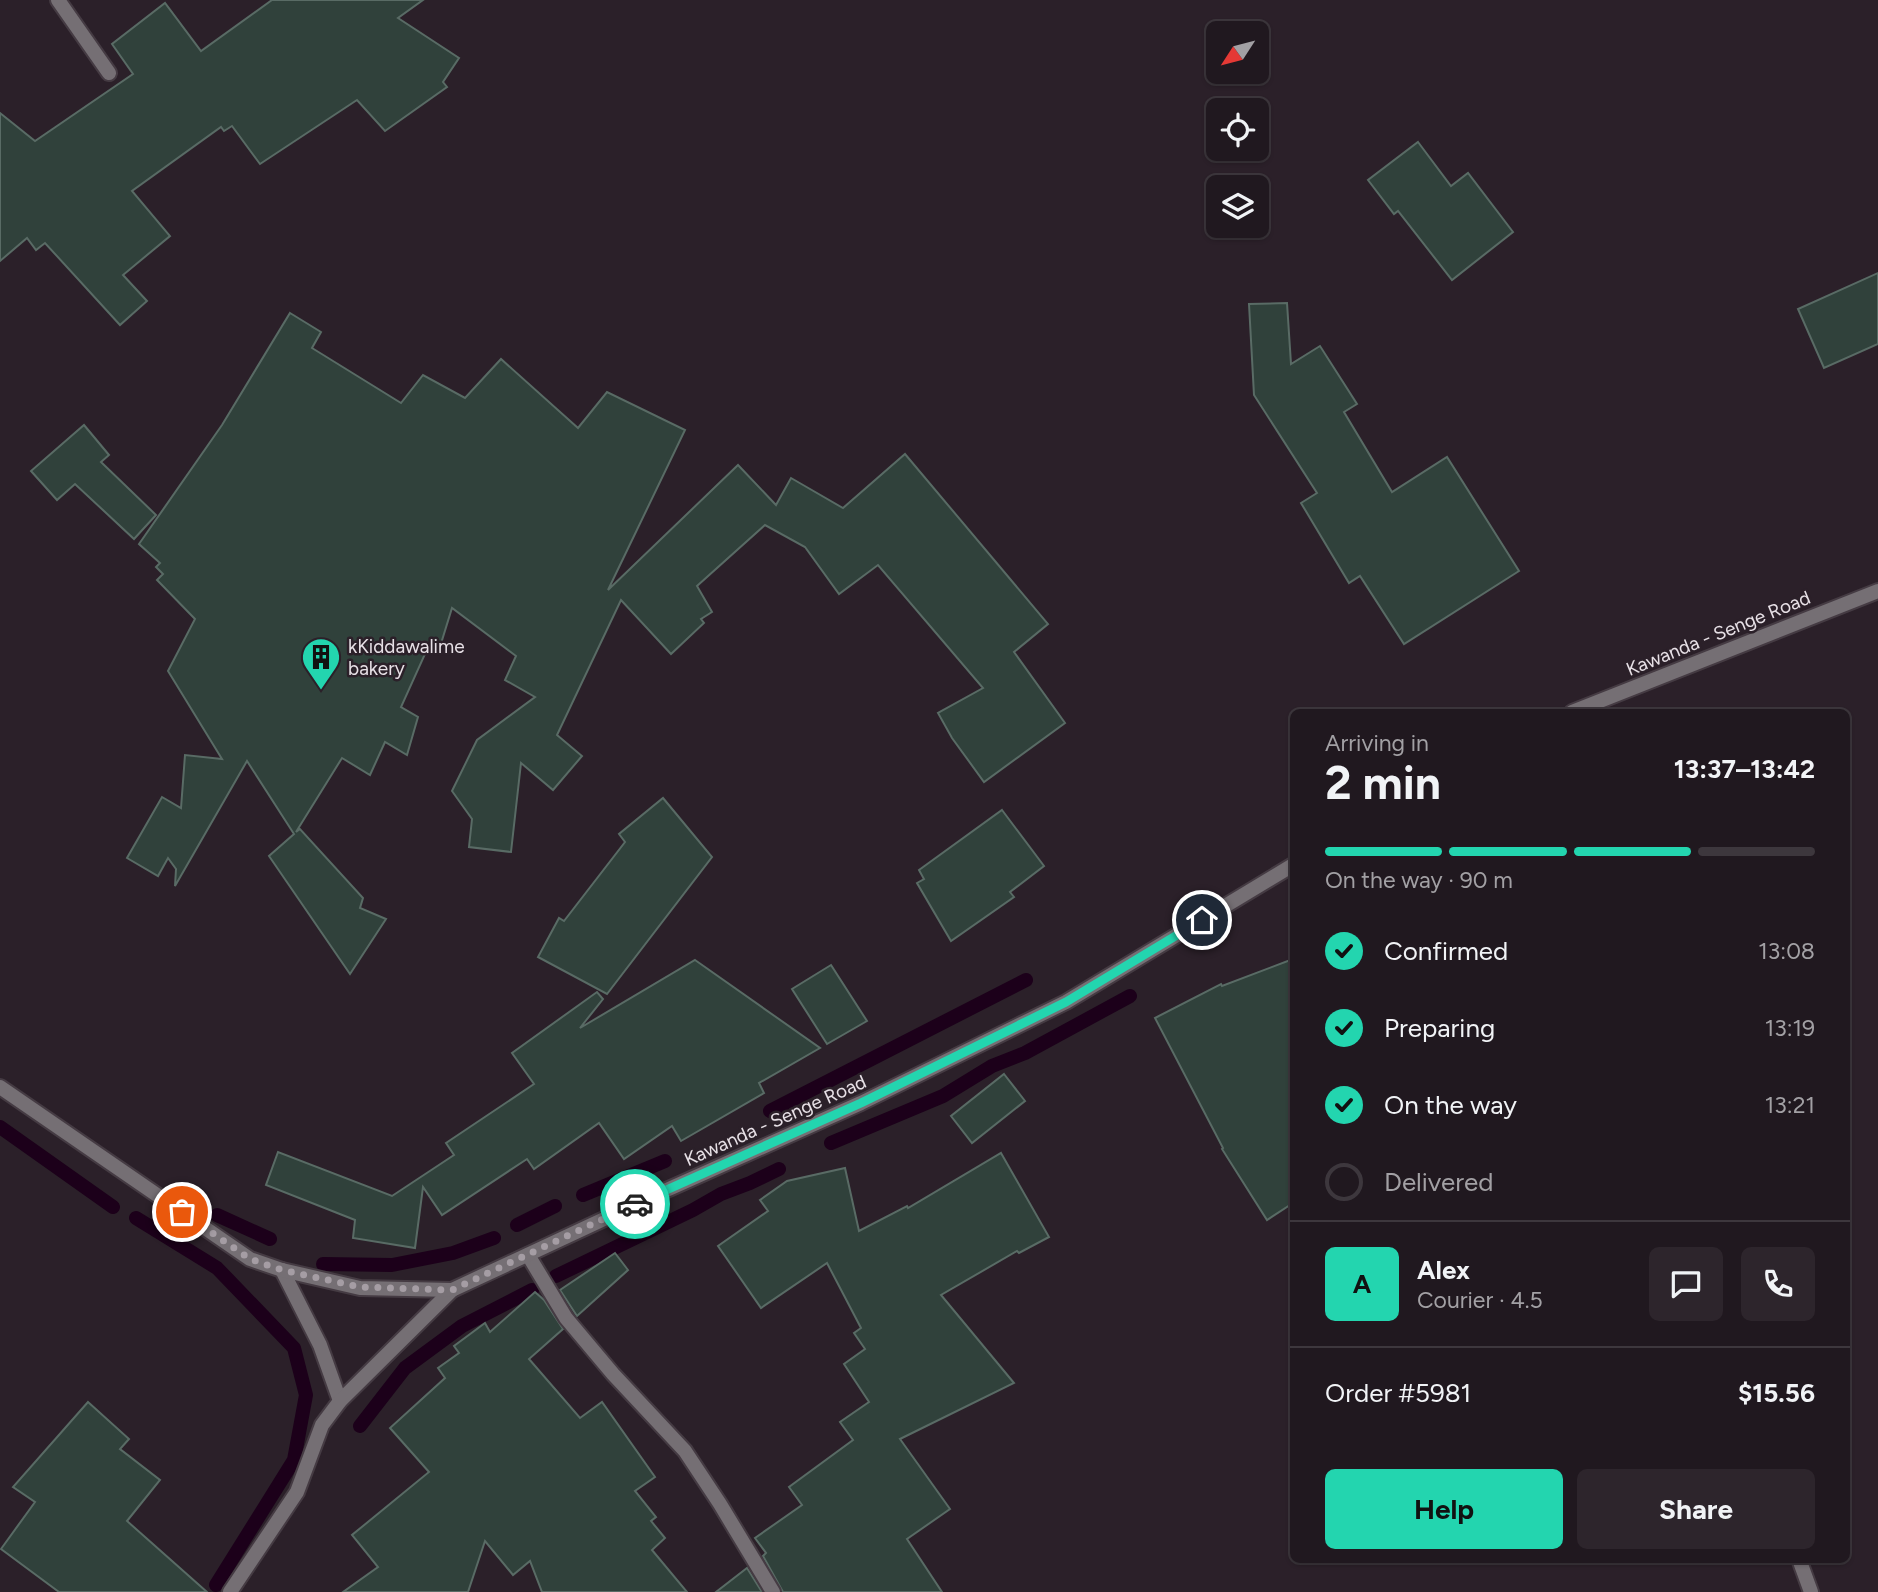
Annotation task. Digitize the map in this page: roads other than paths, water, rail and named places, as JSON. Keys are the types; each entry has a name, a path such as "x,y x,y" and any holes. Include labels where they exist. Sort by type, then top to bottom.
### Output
{"street":[{"path":"58,0 108,73"},
{"name":"Kawanda - Senge Road","path":"1580,709 1878,590"},
{"name":"Kawanda - Senge Road","path":"0,1087 250,1259 282,1270 360,1287 452,1290 861,1103 1066,1002 1290,867"},
{"path":"528,1255 566,1318 613,1374 685,1451 773,1592"},
{"path":"282,1270 320,1345 340,1401"},
{"path":"230,1592 297,1492 322,1426 340,1401 452,1290"},
{"path":"1800,1563 1811,1592"}],"waterway":[{"path":"770,1111 1026,980"},
{"path":"831,1143 943,1096 992,1066 1025,1053 1130,996"},
{"path":"0,1127 113,1207"},
{"path":"583,1195 665,1161"},
{"path":"556,1276 721,1194 779,1169"},
{"path":"517,1225 555,1206"},
{"path":"217,1215 270,1239"},
{"path":"136,1218 217,1268 294,1348 306,1395 294,1460 216,1585"},
{"path":"323,1264 392,1265 453,1253 494,1238"},
{"path":"360,1426 405,1368 462,1326 532,1290"}],"place":[{"name":"kKiddawalime bakery","path":"321,691"}]}
